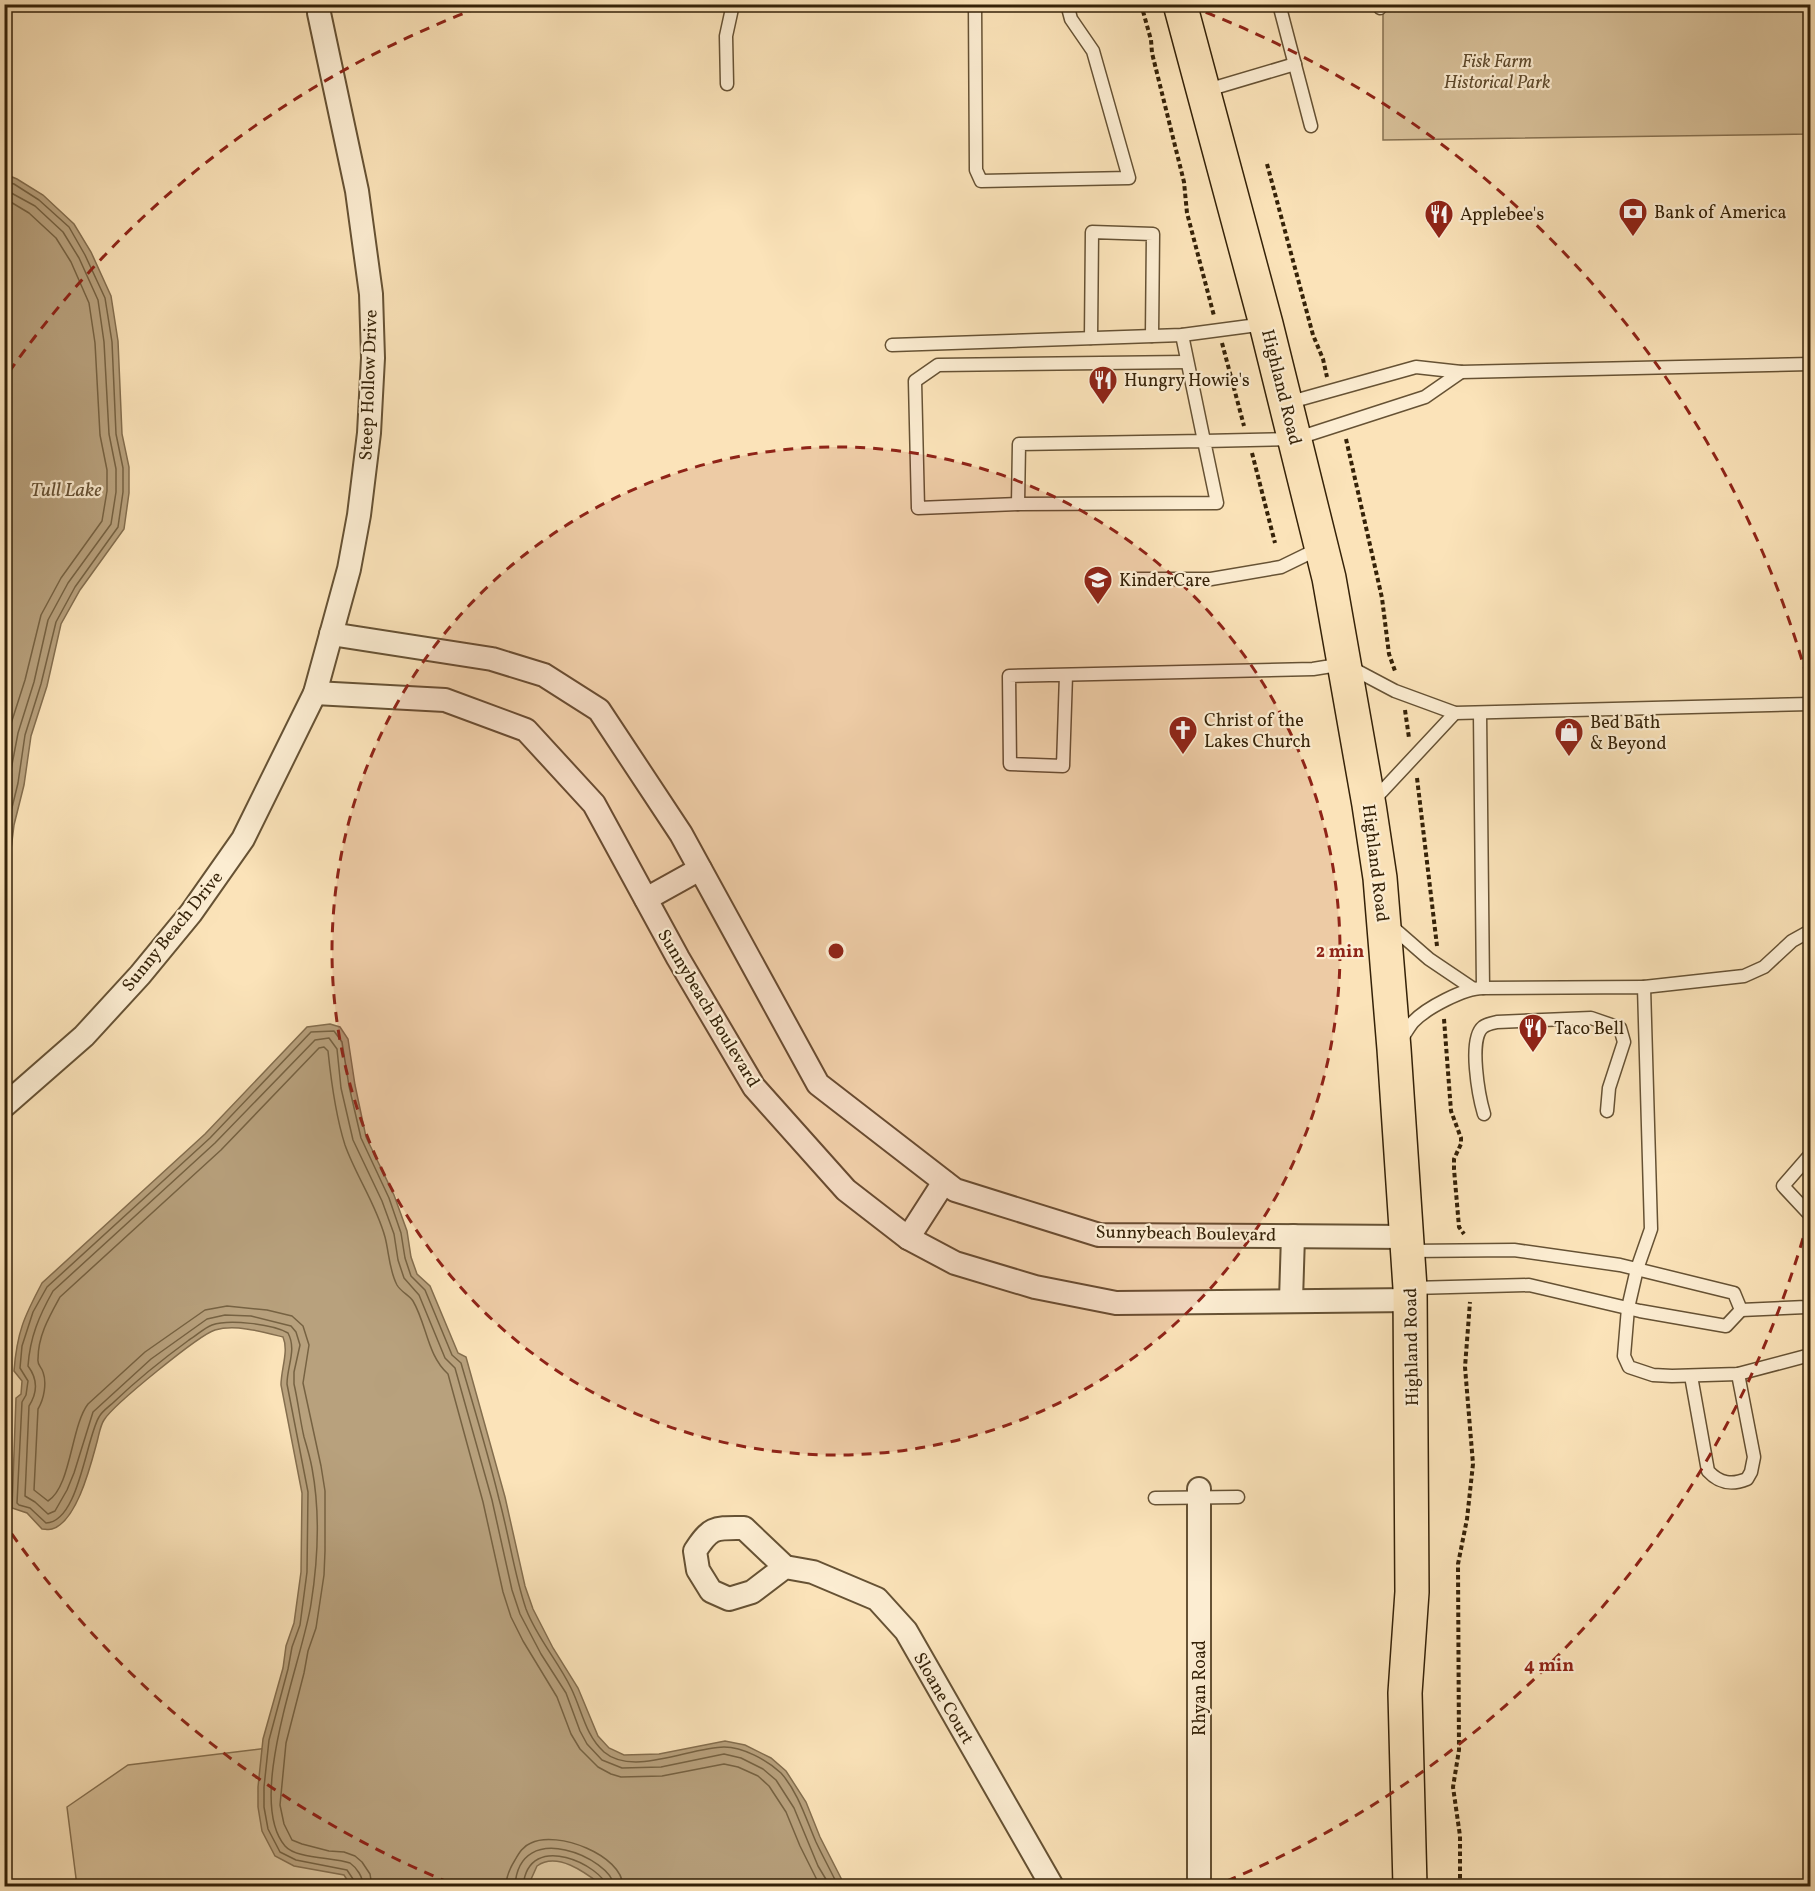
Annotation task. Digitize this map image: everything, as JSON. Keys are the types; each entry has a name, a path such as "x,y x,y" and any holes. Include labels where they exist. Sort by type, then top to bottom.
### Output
{"highway":[{"name":"Highland Road","path":"1180,4 1287,404 1321,547 1370,805 1384,920 1411,1294 1412,1592 1406,1693 1410,1887"}],"street":[{"name":"Steep Hollow Drive","path":"315,693 349,569 359,515 369,433 373,358 371,294 357,190 319,13 319,4"},
{"name":"Sunnybeach Boulevard","path":"331,634 492,659 544,675 599,710 681,834 818,1084 955,1190 1099,1234 1293,1236 1408,1244"},
{"name":"Sunnybeach Boulevard","path":"315,693 445,700 526,730 594,804 754,1087 846,1190 908,1238 955,1263 1035,1287 1116,1302 1291,1300 1411,1294"},
{"name":"Sunny Beach Drive","path":"4,1106 84,1036 140,975 191,914 243,839 315,693"},
{"path":"646,899 700,869"},
{"path":"908,1238 944,1182"},
{"name":"Sunnybeach Boulevard","path":"1291,1300 1293,1236"},
{"name":"Rhyan Road","path":"1199,1493 1199,1887"},
{"name":"Sloane Court","path":"785,1567 813,1572 877,1599 906,1631 1052,1887"}],"lane":[{"path":"727,84 726,36 734,4"},
{"path":"975,4 976,170 981,181 1129,178 1093,51 1071,19 1067,4"},
{"path":"1279,4 1311,126"},
{"path":"1204,91 1295,64"},
{"path":"1091,338 1092,232 1153,234 1152,336"},
{"path":"892,345 1182,335 1266,324"},
{"path":"1182,335 1217,503 1018,504 918,508 915,381 938,365 1187,362"},
{"path":"1287,404 1416,367 1461,372 1810,364"},
{"path":"1018,504 1019,444 1295,439 1425,397 1461,372"},
{"path":"1131,579 1211,579 1281,567 1321,547"},
{"path":"1066,675 1064,766 1010,764 1009,676 1313,669 1344,664 1395,691 1455,714 1810,704"},
{"path":"1477,988 1480,713"},
{"path":"1370,805 1455,714"},
{"path":"1384,920 1429,959 1477,988"},
{"path":"1394,1049 1413,1021 1437,1005 1477,988 1644,987 1744,976 1764,968 1792,941 1810,931"},
{"path":"1644,987 1651,1229 1637,1269 1628,1308 1624,1356 1629,1366 1653,1375 1691,1376 1738,1374 1810,1355"},
{"path":"1484,1114 1478,1094 1476,1053 1477,1037 1483,1027 1497,1022 1591,1018 1620,1028 1624,1042 1609,1088 1607,1111"},
{"path":"1810,1155 1783,1186 1810,1215"},
{"path":"1408,1244 1514,1250 1637,1269 1734,1293 1741,1310"},
{"path":"1411,1294 1529,1285 1628,1308 1726,1326 1741,1310 1810,1305"},
{"path":"1691,1376 1708,1471 1714,1477 1729,1483 1748,1479 1754,1457 1738,1374"},
{"path":"1155,1498 1199,1493 1238,1497"}],"path":[{"path":"1141,4 1182,172 1186,213 1275,543"}],"green space":[{"name":"Fisk Farm Historical Park","path":"1383,5 1810,5 1810,134 1383,140"},
{"path":"292,1745 656,1886 77,1886 67,1807 128,1765"}],"water":[{"name":"Tull Lake","path":"5,174 43,195 74,224 91,252 111,296 118,341 122,434 129,467 129,493 124,529 80,590 61,624 47,686 31,736 5,882"},
{"path":"330,1024 340,1027 348,1039 366,1137 394,1195 407,1231 411,1257 417,1274 430,1286 458,1353 466,1357 505,1497 525,1586 533,1609 553,1648 578,1688 598,1736 609,1748 624,1755 659,1754 725,1741 745,1745 771,1758 786,1771 806,1802 820,1837 845,1886 603,1886 572,1866 554,1861 537,1866 528,1886 351,1886 344,1875 294,1866 275,1856 262,1831 258,1807 258,1787 263,1739 294,1623 301,1572 302,1493 281,1385 285,1354 283,1337 249,1329 232,1328 215,1330 206,1335 139,1386 104,1420 82,1491 69,1516 61,1524 52,1529 42,1529 27,1513 12,1508 16,1398 21,1394 22,1381 14,1371 15,1357 22,1325 42,1283 205,1134 307,1027"}],"place":[{"name":"Bank of America","path":"1633,238"},
{"name":"Applebee's","path":"1439,240"},
{"name":"Hungry Howie's","path":"1103,406"},
{"name":"KinderCare","path":"1098,606"},
{"name":"Christ of the Lakes Church","path":"1183,756"},
{"name":"Bed Bath & Beyond","path":"1569,758"},
{"name":"Taco Bell","path":"1533,1054"}]}
